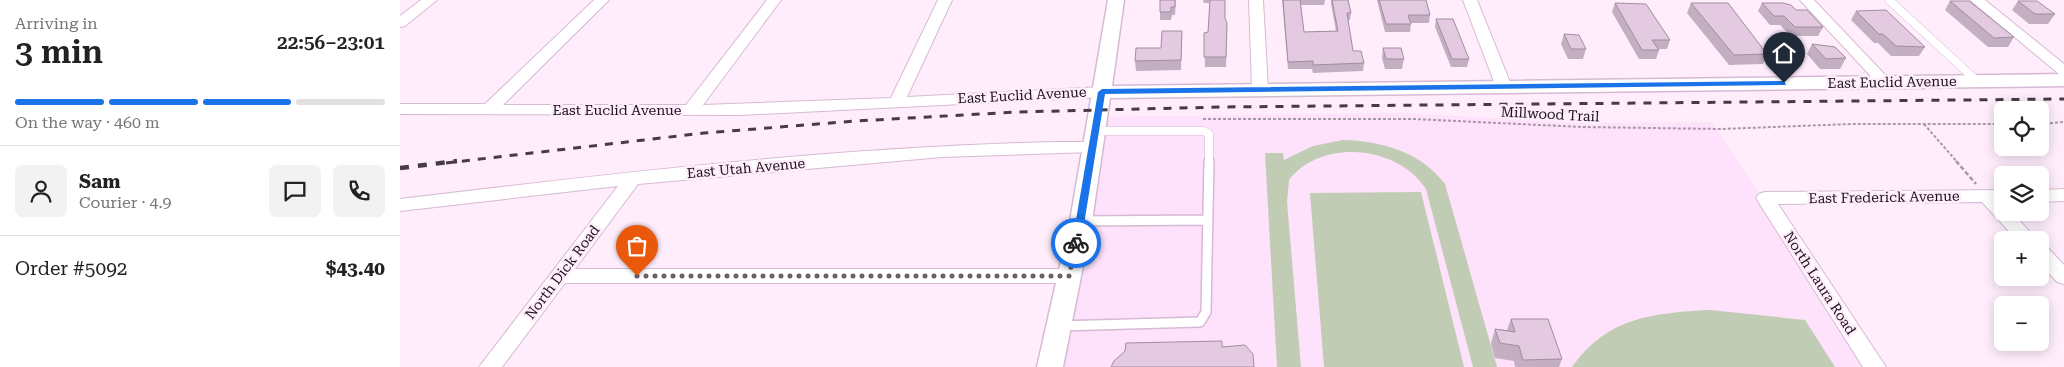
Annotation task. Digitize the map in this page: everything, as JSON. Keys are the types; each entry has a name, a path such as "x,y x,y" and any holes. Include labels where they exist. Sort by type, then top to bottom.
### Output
{"street":[{"path":"400,23 430,0"},
{"path":"488,110 602,0"},
{"path":"690,111 774,0"},
{"path":"897,100 945,0"},
{"path":"1050,367 1081,220 1116,0"},
{"path":"1256,0 1260,89"},
{"path":"1470,0 1504,87"},
{"path":"1807,0 1884,82"},
{"path":"1976,0 2064,71"},
{"name":"East Euclid Avenue","path":"400,109 690,111 767,109 897,100 1102,92 2064,80"},
{"name":"East Utah Avenue","path":"400,206 634,178 866,158 1006,149 1095,139"},
{"name":"North Dick Road","path":"490,367 634,178"},
{"name":"East Frederick Avenue","path":"1765,198 1994,196"},
{"path":"2049,196 2064,196"},
{"name":"North Laura Road","path":"1765,198 1875,367"},
{"path":"2013,221 2021,231"},
{"path":"2049,261 2064,277"},
{"path":"559,276 1069,276"}],"lane":[{"path":"1889,0 1978,81"},
{"path":"1059,326 1190,324 1200,322 1206,312 1209,134 1204,131 1190,130 1095,139"},
{"path":"1081,220 1208,220"}],"path":[{"name":"Millwood Trail","path":"1200,120 1223,118 1414,119 1582,127 1720,129 1829,125 1994,124"},
{"path":"2049,123 2064,122"},
{"path":"1924,124 1994,196"}],"shaded area":[{"path":"1406,113 1574,123 1712,122 1875,367 1049,367 1098,117"}],"green space":[{"path":"1343,140 1372,143 1400,150 1424,164 1445,184 1497,367 1473,367 1426,189 1413,174 1397,163 1379,156 1359,152 1339,153 1320,158 1303,167 1289,180 1287,202 1301,367 1277,367 1265,153 1283,153 1284,160 1313,146"},
{"path":"1421,192 1464,367 1324,367 1310,193"},
{"path":"1710,310 1805,320 1835,367 1572,367 1600,337 1616,328 1651,316"}],"building":[{"path":"1160,0 1175,0 1175,7 1171,7 1171,12 1160,12"},
{"path":"1210,0 1225,0 1225,18 1227,23 1226,57 1204,57 1204,33 1208,32"},
{"path":"1283,0 1300,0 1304,32 1338,31 1332,0 1348,0 1351,13 1347,13 1353,51 1361,51 1364,63 1313,65 1313,61 1288,62"},
{"path":"1379,0 1426,0 1430,15 1408,15 1411,24 1386,24"},
{"path":"1950,1 1969,1 2014,37 1994,38"},
{"path":"2018,1 2037,1 2055,14 2035,14"},
{"path":"1615,3 1646,4 1670,40 1652,40 1659,50 1642,50"},
{"path":"1691,3 1728,3 1767,54 1734,55"},
{"path":"1762,3 1783,3 1791,5 1796,10 1807,10 1823,27 1795,27 1784,16 1774,16"},
{"path":"1886,10 1925,47 1896,46 1883,34 1879,34 1856,11"},
{"path":"1436,19 1453,19 1469,59 1452,59"},
{"path":"1162,31 1182,31 1181,60 1135,61 1136,48 1161,48"},
{"path":"1564,34 1579,35 1586,49 1571,49"},
{"path":"1812,44 1835,47 1846,58 1826,59"},
{"path":"1383,48 1401,48 1404,59 1386,59"},
{"path":"1511,319 1548,319 1562,359 1523,360 1519,346 1500,343 1495,329 1515,332"},
{"path":"1222,341 1222,347 1245,345 1253,354 1254,367 1111,367 1114,361 1125,351 1126,343"}],"railway":[{"path":"446,163 704,133 856,121 1017,112 1222,107 2064,99"},
{"path":"400,168 457,161"}],"way so far":[{"path":"637,276 1069,276 1076,243"}],"route":[{"path":"1076,243 1097,131 1102,92 1784,83"}]}
